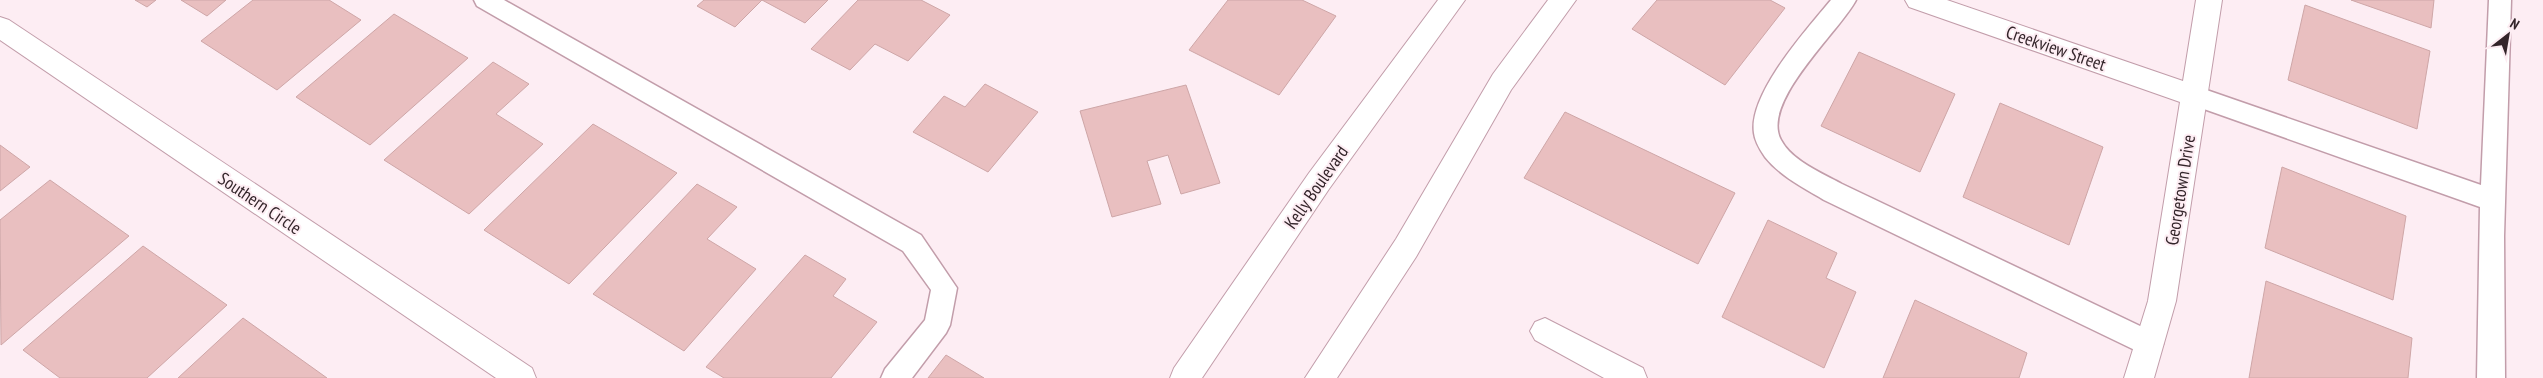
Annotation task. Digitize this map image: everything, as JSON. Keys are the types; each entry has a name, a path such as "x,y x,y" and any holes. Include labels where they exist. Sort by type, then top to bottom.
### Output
{"street":[{"name":"Kelly Boulevard","path":"1185,378 1319,181 1452,0"},
{"path":"1320,378 1417,231 1501,81 1536,30 1563,0"},
{"name":"Creekview Street","path":"1918,0 2194,96"},
{"name":"Georgetown Drive","path":"2139,378 2162,301 2209,0"},
{"name":"Southern Circle","path":"4,35 521,378"},
{"path":"1545,330 1632,378"}],"lane":[{"path":"485,0 912,244 944,288 937,325 895,378"},
{"path":"1845,0 1785,78 1768,109 1766,133 1777,154 1803,175 1833,192 2150,344"},
{"path":"2491,378 2492,200 2498,109 2500,0"},
{"path":"2194,96 2492,200"}],"building":[{"path":"135,0 156,0 147,7"},
{"path":"181,0 226,0 207,16"},
{"path":"253,0 329,0 361,20 277,90 201,41"},
{"path":"704,0 762,0 735,27 697,6"},
{"path":"762,0 828,0 805,23"},
{"path":"858,0 921,0 950,15 908,61 875,44 850,70 811,49"},
{"path":"1228,0 1302,0 1336,16 1279,95 1189,50"},
{"path":"1657,0 1770,0 1785,8 1725,85 1632,29"},
{"path":"2351,0 2434,0 2431,28"},
{"path":"2305,5 2430,51 2417,129 2288,80"},
{"path":"394,14 468,58 370,145 296,97"},
{"path":"1859,52 1955,94 1920,172 1821,126"},
{"path":"493,62 529,84 496,114 543,144 469,214 384,160"},
{"path":"985,84 1038,112 988,172 913,132 944,96 965,107"},
{"path":"1186,85 1220,183 1181,194 1168,155 1147,161 1161,204 1112,217 1080,111"},
{"path":"2000,103 2103,147 2069,245 1963,197"},
{"path":"1565,112 1735,193 1698,264 1524,178"},
{"path":"593,124 677,173 569,284 484,230"},
{"path":"0,145 30,167 0,191"},
{"path":"2282,167 2406,216 2393,300 2265,248"},
{"path":"50,180 129,236 1,345 0,220"},
{"path":"697,184 737,207 707,239 756,269 684,351 593,294"},
{"path":"1768,220 1837,253 1826,278 1856,292 1824,368 1722,317"},
{"path":"143,246 227,305 147,378 60,378 23,350"},
{"path":"805,255 846,279 833,296 877,322 831,378 724,378 706,367"},
{"path":"2266,281 2412,338 2408,378 2249,378"},
{"path":"1915,300 2027,353 2019,378 1883,378"},
{"path":"243,318 327,378 178,378"},
{"path":"946,355 984,378 928,378"}]}
